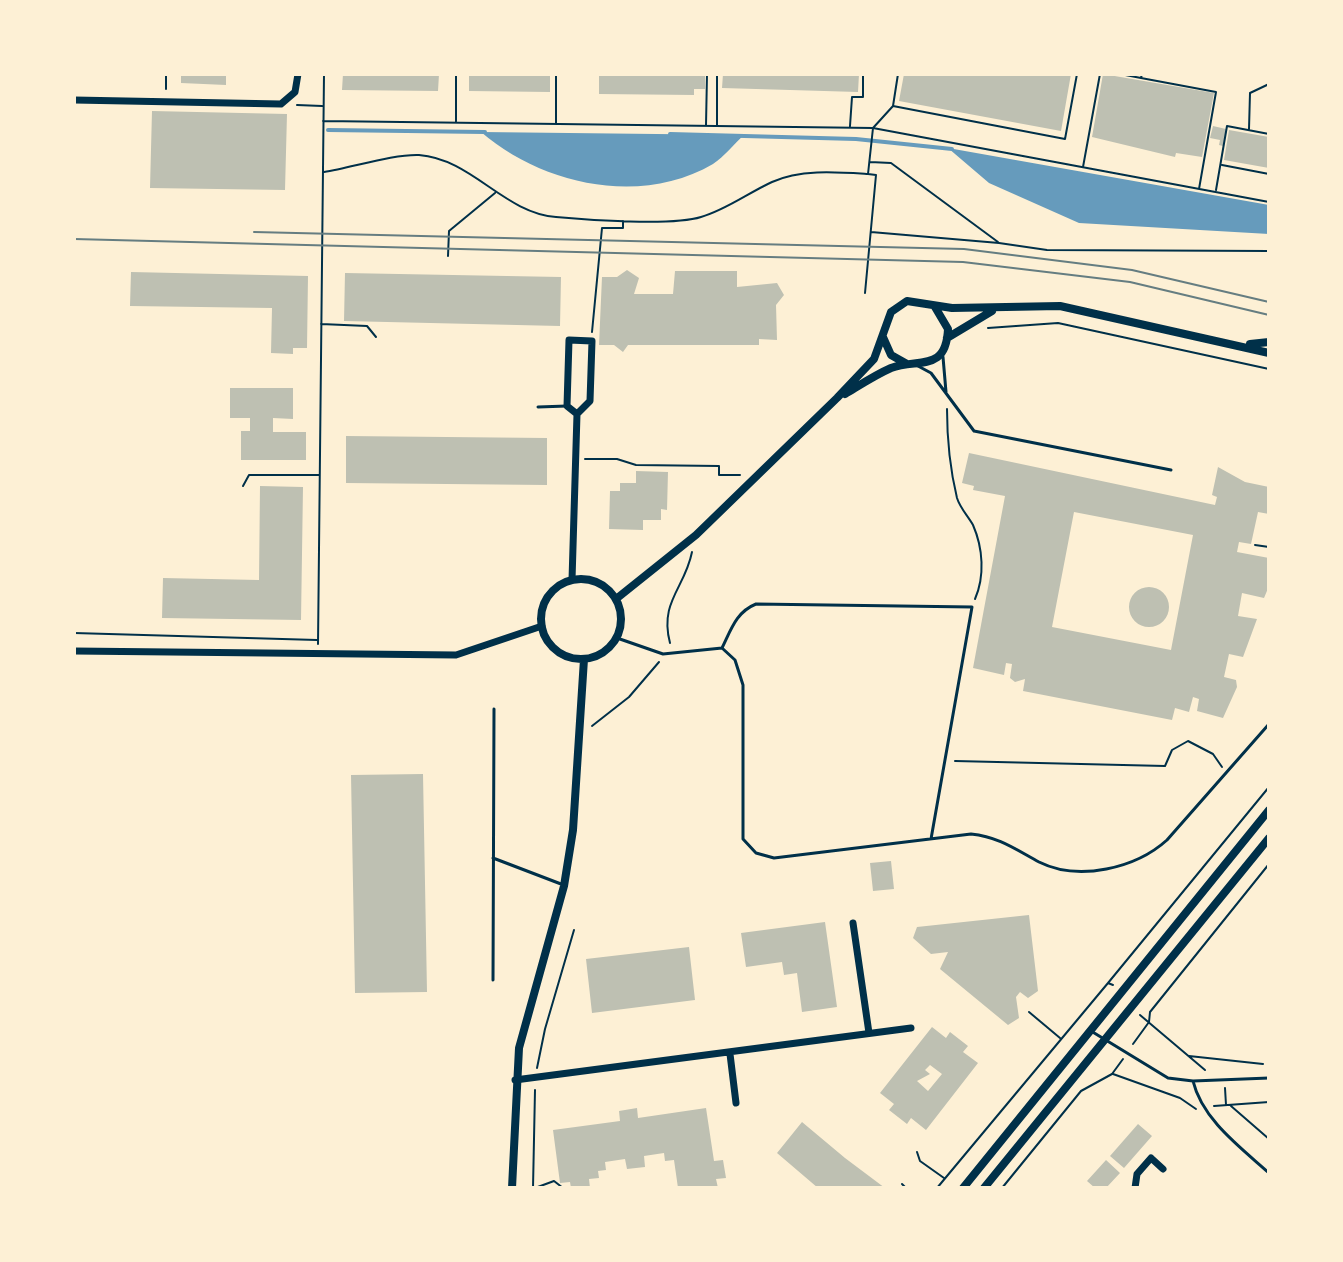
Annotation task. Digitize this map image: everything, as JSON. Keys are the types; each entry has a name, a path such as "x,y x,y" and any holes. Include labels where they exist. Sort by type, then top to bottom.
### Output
{"street":[{"path":"74,100 281,104 295,92 298,74"},
{"path":"616,599 696,535 837,398 874,359 885,322 896,307 919,300 933,306 997,309 1060,306 1245,345 1269,353"},
{"path":"837,398 892,368 929,362 943,349 947,338 946,322 933,306"},
{"path":"947,338 965,324 997,309"},
{"path":"883,337 891,355 912,365"},
{"path":"572,580 577,414 590,401 592,341 569,340 567,406 577,414"},
{"path":"1245,345 1269,342"},
{"path":"572,580 602,584 616,599 622,618 617,638 603,653 584,659 556,651 542,626 548,597 572,580"},
{"path":"74,651 456,655 542,626"},
{"path":"512,1188 519,1048 564,886 573,830 584,659"},
{"path":"963,1188 1269,810"},
{"path":"984,1188 1269,838"},
{"path":"853,923 869,1033"},
{"path":"515,1080 911,1028"},
{"path":"730,1054 736,1103"},
{"path":"1135,1188 1137,1174 1151,1158 1163,1169"}],"lane":[{"path":"943,349 946,392"},
{"path":"912,365 931,373 974,431 1171,470"},
{"path":"538,407 567,406"},
{"path":"722,648 736,619 746,608 756,604 972,607 931,840"},
{"path":"617,638 663,654 722,648 735,660 743,685 741,828 748,847 765,856 784,858 958,835 990,836 1041,863 1059,868 1118,867 1152,853 1226,775 1269,724"},
{"path":"493,980 494,709"},
{"path":"493,858 564,886"},
{"path":"1091,1031 1168,1078 1193,1081 1269,1078"},
{"path":"1193,1081 1196,1093 1223,1132 1269,1173"}],"path":[{"path":"165,102 166,74"},
{"path":"318,653 319,324 324,74"},
{"path":"456,74 456,123"},
{"path":"556,74 556,124"},
{"path":"706,125 707,74"},
{"path":"717,74 717,126"},
{"path":"850,127 852,97 863,97 863,74"},
{"path":"868,174 873,128 893,106 898,74"},
{"path":"893,106 1065,139 1077,74"},
{"path":"1083,167 1100,74"},
{"path":"1120,74 1216,92 1199,189"},
{"path":"1249,130 1250,93 1269,84"},
{"path":"281,104 323,106"},
{"path":"323,121 873,128 1269,202"},
{"path":"1216,192 1227,126 1269,134"},
{"path":"322,173 417,155 438,159 470,174 515,205 552,217 623,220 700,218 774,181 802,174 876,175 865,293"},
{"path":"869,162 891,163 999,243"},
{"path":"1220,165 1269,174"},
{"path":"448,256 449,231 496,192"},
{"path":"592,341 602,228 623,228 623,220"},
{"path":"871,232 1047,250 1269,251"},
{"path":"977,330 1003,324 1058,323 1269,369"},
{"path":"319,324 367,326 376,337"},
{"path":"946,392 952,476 959,503 972,524 981,551 980,588 972,607"},
{"path":"577,459 617,459 636,465 719,466 719,475 741,475"},
{"path":"243,486 249,475 320,475"},
{"path":"590,727 629,697 671,642 666,614 690,565 696,535"},
{"path":"1255,545 1269,547"},
{"path":"74,633 318,640"},
{"path":"944,761 1165,766 1172,750 1188,741 1213,754 1226,775"},
{"path":"1002,1188 1081,1091 1112,1074 1149,1022 1150,1012 1269,864"},
{"path":"563,1188 554,1181 534,1188 536,1078 545,1029 574,930"},
{"path":"937,1188 1108,983"},
{"path":"1029,1012 1061,1039"},
{"path":"1149,1022 1225,1088 1228,1105 1269,1139"},
{"path":"1189,1056 1263,1064"},
{"path":"917,1152 920,1161 945,1178"},
{"path":"902,1184 906,1188"}],"water":[{"path":"481,132 744,135 713,164 685,177 654,184 623,186 592,184 532,165"},
{"path":"948,148 1269,205 1269,234 1079,223 989,183"}],"building":[{"path":"181,74 226,74 226,85 181,83"},
{"path":"343,74 439,74 438,91 342,90"},
{"path":"469,74 550,74 550,92 469,91"},
{"path":"599,74 705,74 705,89 694,89 694,95 599,94"},
{"path":"723,74 859,74 858,92 722,88"},
{"path":"904,74 1071,74 1061,131 899,101"},
{"path":"1103,74 1214,93 1202,157 1176,153 1175,157 1092,137"},
{"path":"152,111 287,114 285,190 150,188"},
{"path":"1213,126 1226,129 1223,146 1219,145 1220,140 1210,138"},
{"path":"1229,130 1269,137 1269,168 1224,160"},
{"path":"627,270 639,278 634,294 673,294 675,271 737,271 737,287 777,283 784,295 776,305 777,340 759,339 759,345 628,345 623,352 614,345 599,345 602,277 617,277"},
{"path":"131,272 308,276 307,348 293,348 293,354 271,353 272,308 130,306"},
{"path":"345,273 561,277 560,326 344,321"},
{"path":"230,388 293,388 293,419 273,418 273,432 306,432 306,460 241,460 241,431 250,431 250,418 230,418"},
{"path":"346,436 547,438 547,485 346,483"},
{"path":"969,453 1215,505 1217,497 1212,495 1218,467 1245,482 1269,487 1269,514 1258,512 1251,544 1239,542 1237,552 1269,558 1269,586 1264,598 1242,593 1238,616 1257,619 1243,657 1229,654 1224,677 1236,680 1237,687 1223,718 1197,711 1199,699 1193,697 1189,712 1175,708 1172,720 1023,691 1025,679 1015,682 1010,678 1012,664 1006,663 1004,675 973,668 1005,496 973,490 974,486 962,483","holes":["1074,512 1193,535 1171,650 1052,627"]},
{"path":"636,471 668,472 667,510 661,509 661,520 643,520 643,530 609,529 610,491 620,491 620,483 636,483"},
{"path":"260,486 303,487 301,620 162,618 163,578 259,580"},
{"path":"1149,587 1163,593 1169,607 1163,621 1149,627 1135,621 1129,607 1135,593"},
{"path":"423,774 427,992 355,993 351,775"},
{"path":"891,861 894,889 873,891 870,863"},
{"path":"1029,915 1038,991 1028,998 1020,992 1016,997 1019,1018 1008,1025 940,969 948,952 931,954 913,938 917,927"},
{"path":"825,922 837,1007 802,1012 797,973 784,975 782,962 746,967 741,933"},
{"path":"689,947 695,1000 592,1013 586,959"},
{"path":"932,1027 946,1038 950,1032 968,1046 963,1052 978,1063 926,1130 911,1118 907,1124 889,1110 894,1104 880,1093","holes":["930,1065 942,1074 928,1091 917,1081 930,1074 925,1070"]},
{"path":"637,1108 638,1118 706,1108 714,1161 723,1160 726,1178 716,1179 718,1188 678,1188 674,1160 665,1161 664,1153 644,1156 645,1167 627,1169 625,1159 605,1162 606,1170 598,1171 599,1178 589,1179 590,1188 571,1188 570,1182 560,1183 553,1130 620,1121 619,1111"},
{"path":"802,1122 885,1188 818,1188 777,1153"},
{"path":"1138,1124 1152,1136 1124,1168 1110,1156"},
{"path":"1106,1160 1120,1173 1106,1188 1095,1188 1087,1181"}],"waterway":[{"path":"328,130 485,132"},
{"path":"670,134 856,139 952,149"}],"tram line":[{"path":"254,232 964,249 1132,270 1269,302"},
{"path":"74,239 963,262 1130,282 1269,315"}]}
